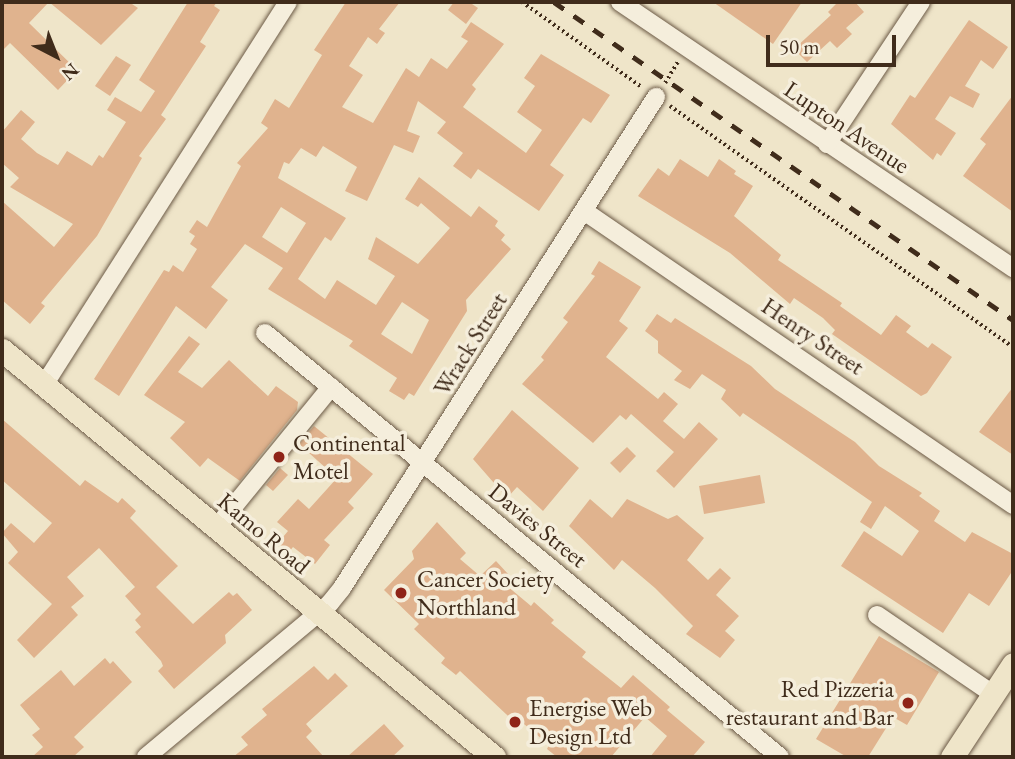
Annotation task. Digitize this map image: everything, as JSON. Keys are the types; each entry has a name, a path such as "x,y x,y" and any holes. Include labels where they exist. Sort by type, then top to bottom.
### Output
{"main road":[{"name":"Kamo Road","path":"2,350 494,757"},
{"path":"952,757 1013,664"}],"street":[{"name":"Lupton Avenue","path":"620,2 1013,268"},
{"path":"828,144 921,2"},
{"path":"44,385 281,4"},
{"name":"Wrack Street","path":"146,757 318,612 342,588 424,464 656,97"},
{"name":"Henry Street","path":"584,211 1013,505"},
{"name":"Davies Street","path":"265,333 780,757"},
{"path":"216,528 331,387"},
{"path":"877,615 993,694"}],"path":[{"path":"522,2 1013,347"},
{"path":"656,97 687,48"}],"building":[{"path":"2,2 49,2 29,23 77,70 58,90 10,43 2,51"},
{"path":"49,2 129,2 138,8 101,45"},
{"path":"188,2 217,2 214,6 220,10 200,42 206,46 161,115 166,119 139,156 142,158 97,236 41,303 45,306 30,324 2,300 2,201 54,247 73,224 10,187 19,178 2,163 2,132 21,110 35,122 21,139 37,153 58,165 67,151 92,166 99,155 103,158 126,122 107,110 115,97 141,112 155,91 139,80"},
{"path":"346,2 400,2 379,29 385,33 377,44 368,37 349,66 363,75 342,107 373,123 406,68 419,77 431,58 447,69 468,41 461,37 471,22 504,44 472,85 476,89 463,107 526,153 542,130 517,112 535,86 524,78 541,54 610,95 591,123 583,118 550,165 564,175 539,211 478,169 471,179 453,166 463,153 437,133 446,122 418,101 407,131 420,136 413,153 394,145 367,201 345,191 357,167 323,146 316,157 301,148 289,164 284,162 278,178 346,218 331,241 325,237 298,279 325,299 337,280 376,305 395,276 368,259 376,237 418,264 450,228 421,203 418,207 405,199 419,177 471,217 479,206 498,221 495,226 505,235 501,240 511,249 466,300 467,311 414,396 409,393 404,400 389,391 397,378 349,346 353,341 268,289 283,268 245,244 211,287 228,300 206,329 176,306 119,396 94,379 164,270 169,272 173,265 183,272 197,249 190,244 195,236 189,232 197,220 207,227 241,166 237,163 268,128 261,123 275,99 289,108 322,55 314,50","holes":["281,207 306,223 287,253 262,237","402,302 429,320 412,354 381,334"]},
{"path":"454,2 469,2 478,8 466,24 448,10"},
{"path":"713,2 802,2 773,44"},
{"path":"855,2 864,12 846,28 852,34 837,48 830,41 807,62 794,49 831,15 828,12 836,4"},
{"path":"969,20 1008,47 993,69 981,60 965,86 980,94 973,108 950,96 935,119 956,133 941,156 937,153 933,160 891,124 910,95 915,98"},
{"path":"116,56 131,65 110,96 95,86"},
{"path":"1013,95 1013,212 963,176 986,144 980,139"},
{"path":"680,159 708,177 719,159 736,171 734,174 753,186 734,216 781,255 778,260 842,303 840,306 881,335 896,315 911,326 906,332 928,348 932,343 952,357 927,393 921,396 832,334 835,330 823,318 794,298 790,304 730,253 638,196 658,168 669,176"},
{"path":"599,261 641,287 619,321 628,328 606,357 658,399 664,392 678,404 663,421 684,439 699,422 718,439 674,488 656,471 674,452 631,414 626,420 620,415 593,443 522,384 544,360 541,357 568,322 563,318 595,276 591,274"},
{"path":"657,314 671,323 675,318 751,366 775,389 855,442 879,466 922,493 919,496 940,511 934,521 965,542 972,532 1013,554 1013,570 989,606 969,593 943,633 841,566 864,531 902,556 919,531 885,506 871,529 860,522 872,502 743,413 740,417 721,399 726,390 702,374 690,389 674,380 682,371 658,353 658,341 645,331"},
{"path":"189,336 200,344 178,372 202,388 229,360 268,396 276,386 298,402 297,410 240,481 208,458 200,467 170,438 185,422 144,395"},
{"path":"1013,387 1013,455 979,432"},
{"path":"512,410 579,468 543,511 517,487 507,498 473,459"},
{"path":"2,419 80,486 85,480 118,503 122,498 136,511 130,518 178,566 156,587 193,624 229,592 233,596 237,593 252,610 225,635 226,643 174,689 158,671 163,666 161,661 135,632 141,627 135,620 141,614 125,596 135,587 99,548 67,577 84,596 71,607 78,615 34,658 17,640 52,604 8,563 18,552 2,533 11,523 34,543 52,523 2,480"},
{"path":"314,426 373,474 348,502 354,508 324,540 330,545 315,564 293,547 289,552 278,543 288,531 277,522 298,499 309,509 337,478 299,444"},
{"path":"627,447 636,456 620,473 610,463"},
{"path":"280,468 288,475 273,491 266,485"},
{"path":"760,475 765,503 704,514 699,486"},
{"path":"590,499 612,518 627,499 668,519 677,515 704,538 687,560 708,580 720,568 731,578 716,595 739,616 725,631 735,640 720,658 686,634 693,626 655,588 622,560 614,570 569,526"},
{"path":"437,522 466,553 460,559 480,576 496,561 508,574 501,581 531,606 534,602 554,620 551,623 586,652 582,657 621,688 633,675 670,707 667,710 705,742 692,757 650,757 667,736 645,717 611,757 557,757 547,749 549,745 524,724 520,727 460,671 456,675 441,663 445,658 414,629 419,624 384,590 414,559 412,551"},
{"path":"879,636 939,672 907,725 893,717 868,757 847,757 816,739"},
{"path":"105,658 110,664 113,661 132,682 74,737 84,747 73,757 32,757 43,747 32,735 40,729 20,705 61,670 74,686"},
{"path":"314,666 328,680 335,673 348,686 306,724 312,731 306,737 324,757 233,757 248,745 241,737 267,715 262,709"},
{"path":"384,724 404,746 392,757 347,757"}],"railway":[{"path":"554,2 1013,320"}],"place":[{"name":"Continental Motel","path":"279,457"},
{"name":"Cancer Society Northland","path":"401,593"},
{"name":"Red Pizzeria restaurant and Bar","path":"908,703"},
{"name":"Energise Web Design Ltd","path":"515,722"}]}
